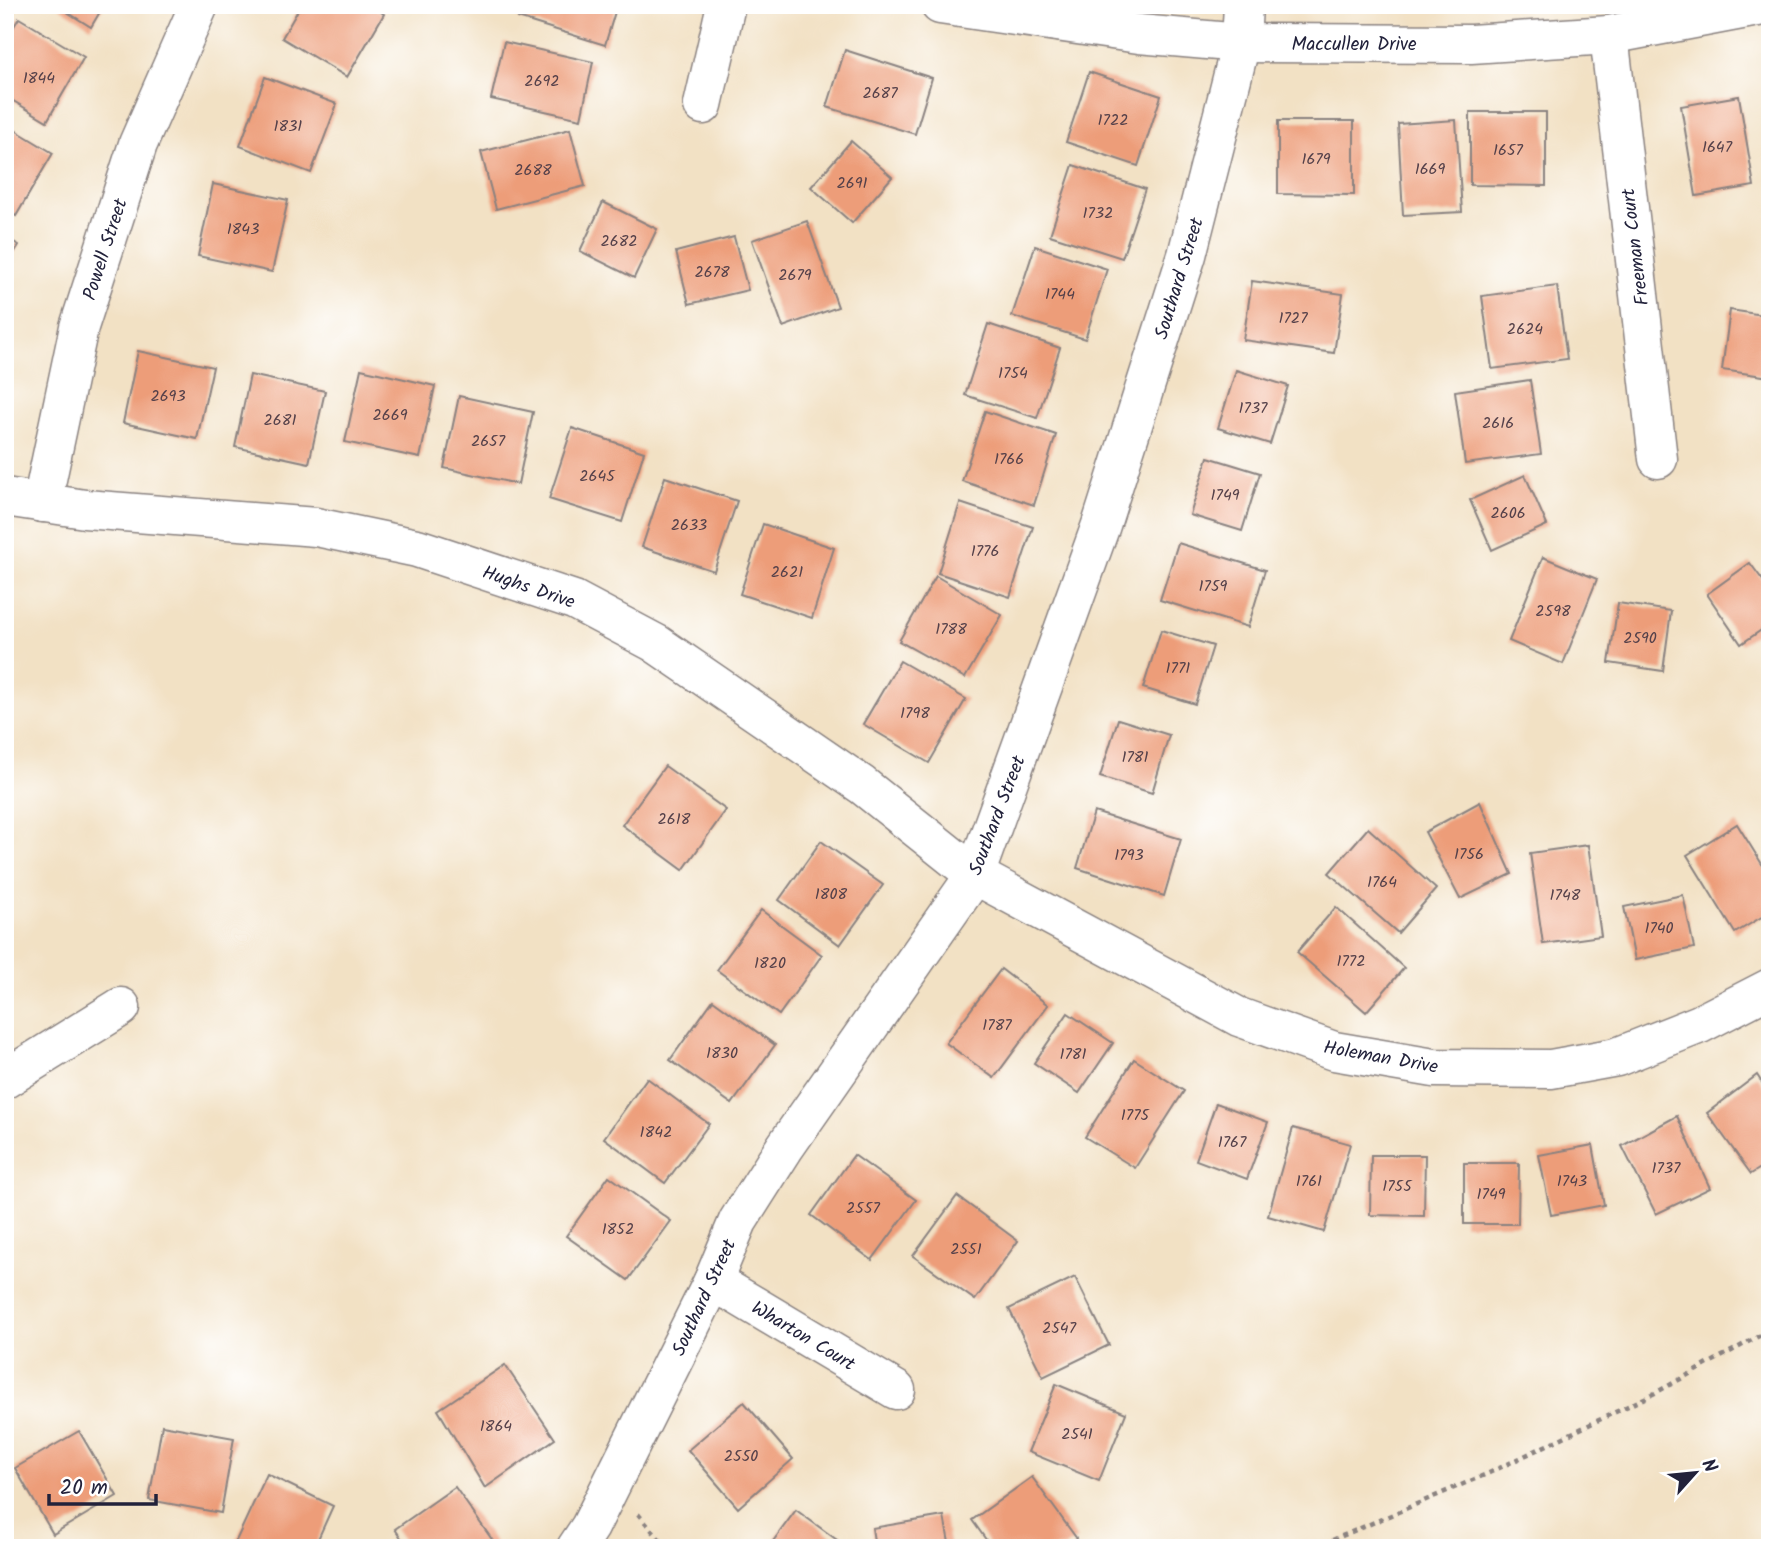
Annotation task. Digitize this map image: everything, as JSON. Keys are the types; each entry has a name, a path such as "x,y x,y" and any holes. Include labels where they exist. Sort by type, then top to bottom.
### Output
{"street":[{"name":"Powell Street","path":"24,500 138,144 199,5"},
{"path":"703,105 726,5"},
{"name":"Maccullen Drive","path":"940,5 1139,34 1241,43 1471,44 1609,35 1768,5"},
{"name":"Southard Street","path":"576,1548 590,1527 713,1281 738,1221 785,1147 975,875 1105,512 1187,255 1241,43 1243,5"},
{"name":"Freeman Court","path":"1609,35 1658,459"},
{"name":"Hughs Drive","path":"24,500 316,527 417,548 574,600 666,650 862,785 975,875"},
{"name":"Holeman Drive","path":"975,875 1239,1017 1334,1051 1434,1068 1551,1069 1617,1057 1700,1024 1770,988"},
{"path":"5,1079 121,1007"},
{"name":"Wharton Court","path":"713,1281 896,1390"}],"path":[{"path":"1314,1548 1489,1473 1654,1393 1770,1330"}],"building":[{"path":"56,5 104,5 91,27"},
{"path":"301,5 370,5 384,14 347,77 282,38"},
{"path":"522,5 617,5 605,45 518,18"},
{"path":"19,18 84,57 47,121 5,96 5,41"},
{"path":"504,42 593,62 581,119 491,99"},
{"path":"845,50 932,78 915,134 827,107"},
{"path":"1089,72 1161,96 1138,166 1066,142"},
{"path":"265,77 337,104 311,173 240,146"},
{"path":"1739,96 1754,186 1696,196 1681,106"},
{"path":"1470,112 1546,112 1546,186 1470,185"},
{"path":"1456,120 1462,212 1403,215 1398,124"},
{"path":"1278,121 1354,121 1354,195 1278,194"},
{"path":"5,124 53,153 16,216 5,209"},
{"path":"570,129 585,186 496,209 481,152"},
{"path":"851,141 892,177 852,223 811,187"},
{"path":"1073,165 1145,189 1122,258 1050,235"},
{"path":"213,184 288,200 272,272 198,256"},
{"path":"603,202 657,229 634,278 580,251"},
{"path":"807,221 838,307 783,327 752,240"},
{"path":"5,237 19,245 5,267"},
{"path":"734,237 748,290 689,304 676,252"},
{"path":"1035,246 1107,269 1085,339 1012,316"},
{"path":"1252,281 1343,294 1334,353 1243,340"},
{"path":"1557,286 1567,359 1492,369 1482,296"},
{"path":"1730,310 1770,316 1770,377 1722,370"},
{"path":"988,324 1060,348 1037,418 965,395"},
{"path":"138,351 213,367 197,439 123,423"},
{"path":"361,369 435,386 420,458 345,442"},
{"path":"1236,370 1288,386 1270,444 1218,428"},
{"path":"250,375 325,391 309,463 235,447"},
{"path":"1530,380 1541,454 1465,464 1455,391"},
{"path":"459,396 533,412 518,484 444,468"},
{"path":"985,411 1056,435 1034,505 962,481"},
{"path":"572,428 644,452 622,522 549,499"},
{"path":"1208,457 1260,473 1242,531 1190,515"},
{"path":"1525,475 1547,525 1492,550 1470,500"},
{"path":"665,477 737,501 714,571 642,547"},
{"path":"960,503 1033,527 1010,597 938,573"},
{"path":"763,524 834,548 812,618 740,594"},
{"path":"1178,543 1265,570 1248,627 1160,600"},
{"path":"1543,557 1597,579 1563,664 1509,641"},
{"path":"1750,563 1770,590 1770,624 1741,644 1707,594"},
{"path":"936,576 1002,615 965,678 899,641"},
{"path":"1618,603 1671,611 1663,671 1609,663"},
{"path":"1161,630 1213,646 1195,704 1143,688"},
{"path":"900,661 966,699 929,763 863,724"},
{"path":"1118,719 1169,735 1152,793 1100,777"},
{"path":"665,766 726,810 683,870 622,825"},
{"path":"1480,802 1512,874 1460,899 1425,832"},
{"path":"1094,812 1181,839 1164,896 1077,868"},
{"path":"1737,824 1770,877 1770,912 1735,933 1687,855"},
{"path":"1368,828 1436,889 1398,933 1329,873"},
{"path":"821,841 883,885 840,945 779,900"},
{"path":"1588,845 1601,936 1543,944 1530,853"},
{"path":"1683,895 1694,948 1635,960 1624,907"},
{"path":"1336,907 1404,968 1366,1012 1297,952"},
{"path":"761,910 822,955 779,1015 717,970"},
{"path":"1001,969 1048,1005 994,1078 946,1043"},
{"path":"713,1000 775,1045 732,1104 670,1060"},
{"path":"1068,1013 1113,1043 1079,1093 1034,1063"},
{"path":"1134,1059 1184,1091 1135,1168 1085,1137"},
{"path":"1757,1075 1770,1095 1770,1162 1751,1174 1707,1113"},
{"path":"647,1078 709,1124 665,1183 604,1138"},
{"path":"1216,1103 1268,1122 1247,1179 1196,1160"},
{"path":"1677,1116 1710,1188 1656,1214 1622,1146"},
{"path":"1293,1128 1350,1144 1324,1232 1268,1216"},
{"path":"1593,1145 1604,1205 1551,1215 1539,1155"},
{"path":"854,1155 916,1200 872,1260 811,1215"},
{"path":"1371,1155 1425,1155 1424,1216 1370,1215"},
{"path":"1464,1163 1519,1163 1518,1224 1464,1224"},
{"path":"609,1176 671,1221 628,1280 566,1236"},
{"path":"957,1196 1018,1241 975,1300 913,1256"},
{"path":"1075,1277 1109,1345 1043,1377 1009,1309"},
{"path":"505,1365 555,1439 485,1488 438,1410"},
{"path":"1056,1384 1126,1413 1099,1481 1028,1452"},
{"path":"744,1402 793,1459 738,1508 688,1450"},
{"path":"162,1425 234,1438 221,1513 149,1500"},
{"path":"79,1431 117,1496 53,1534 15,1468"},
{"path":"267,1474 333,1506 314,1548 245,1548 235,1543"},
{"path":"1032,1477 1077,1539 1064,1548 992,1548 972,1520"},
{"path":"455,1487 498,1548 408,1548 395,1529"},
{"path":"796,1510 848,1548 768,1548"},
{"path":"944,1516 950,1548 875,1548 872,1528"}]}
